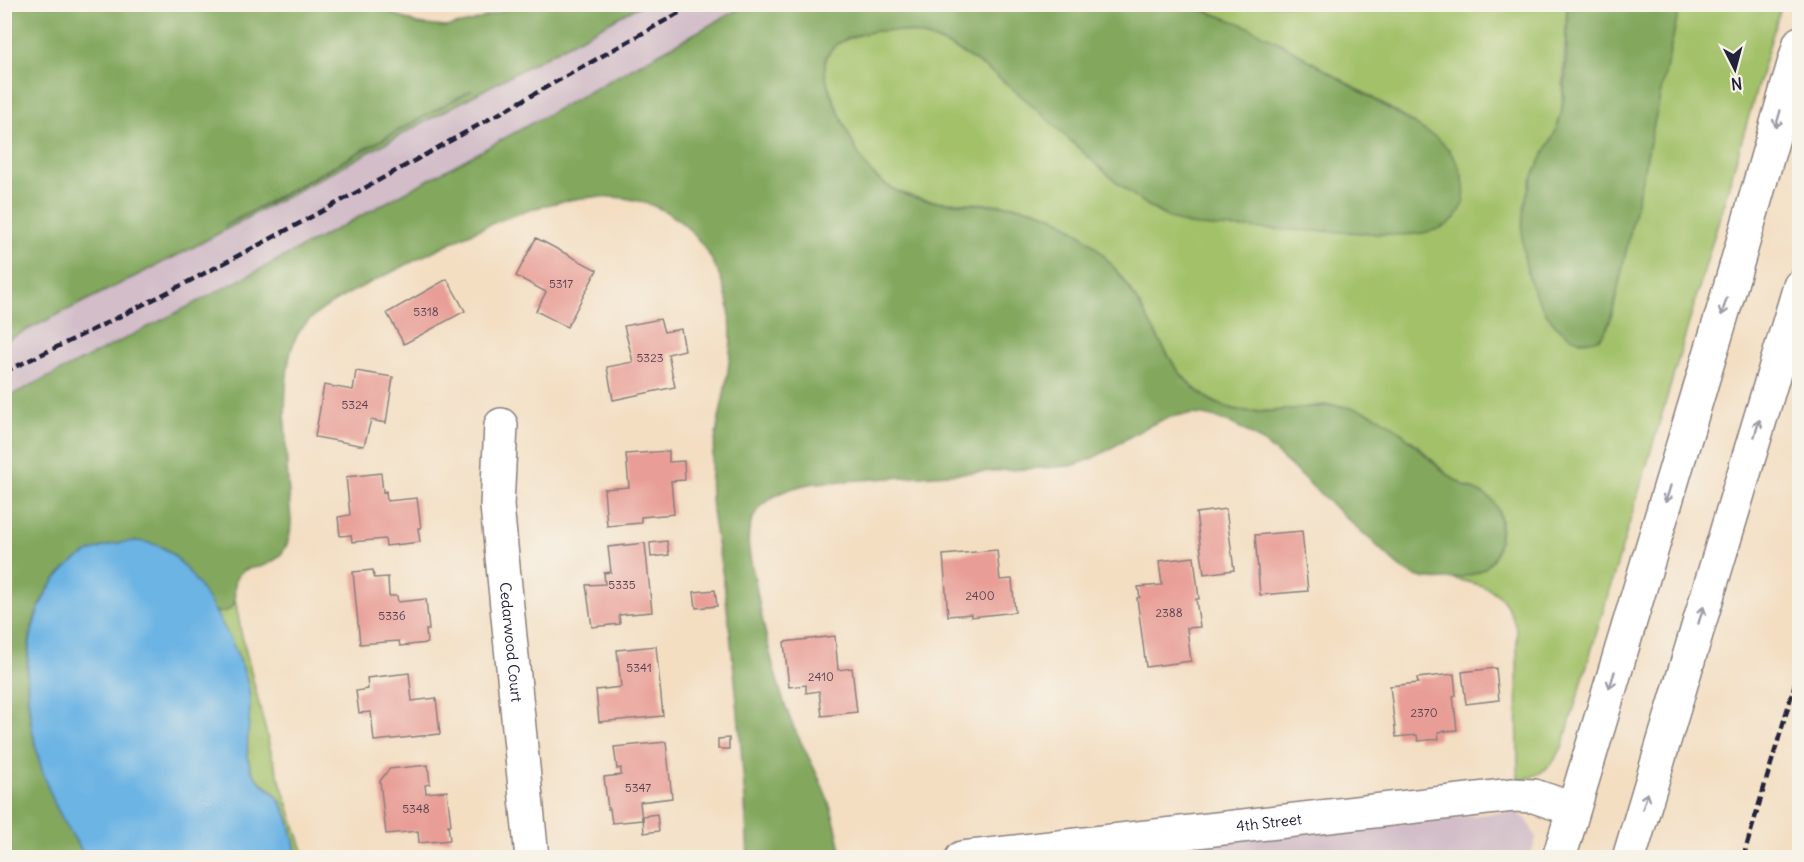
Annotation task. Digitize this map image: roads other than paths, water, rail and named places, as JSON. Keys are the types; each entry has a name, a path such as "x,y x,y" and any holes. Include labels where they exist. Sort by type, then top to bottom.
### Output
{"main road":[{"path":"1559,858 1800,43"},
{"path":"1629,858 1800,286"},
{"name":"Cedarwood Court","path":"501,425 497,506 532,858"},
{"name":"4th Street","path":"962,858 1513,795 1534,796 1573,809"}],"water":[{"path":"135,541 161,547 181,563 205,596 229,636 249,690 247,748 250,767 258,780 274,793 285,811 297,857 86,857 57,808 38,754 30,715 28,674 31,636 43,600 63,571 93,551"}],"railway":[{"path":"4,372 267,241 695,4"},
{"path":"1743,858 1800,667"}]}
